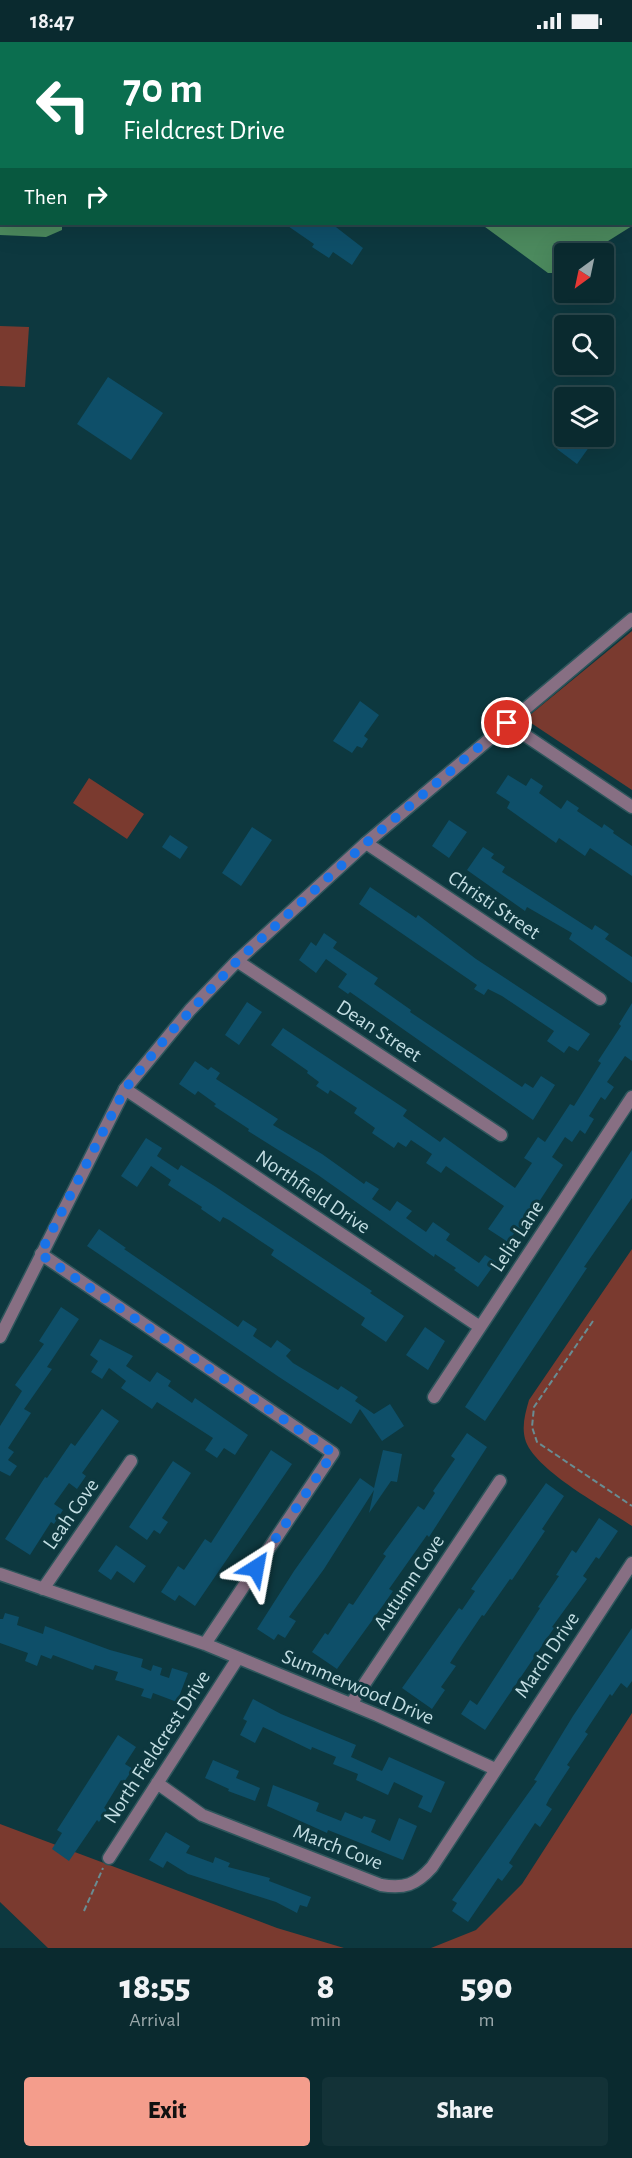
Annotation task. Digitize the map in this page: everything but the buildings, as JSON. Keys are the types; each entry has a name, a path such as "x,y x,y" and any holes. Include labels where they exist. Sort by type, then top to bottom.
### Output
{"street":[{"path":"0,1337 125,1089 158,1047 237,961 366,843 632,619"},
{"path":"507,723 632,807"},
{"name":"Christi Street","path":"366,843 600,999"},
{"name":"Dean Street","path":"237,961 501,1135"},
{"name":"Northfield Drive","path":"125,1089 480,1327"},
{"name":"Lelia Lane","path":"434,1396 632,1097"},
{"path":"40,1254 333,1453 206,1644"},
{"name":"Leah Cove","path":"43,1589 131,1461"},
{"name":"Autumn Cove","path":"351,1704 500,1481"},
{"name":"March Drive","path":"495,1769 632,1563"},
{"name":"North Fieldcrest Drive","path":"0,1574 206,1644"},
{"name":"Summerwood Drive","path":"206,1644 351,1704 495,1769"},
{"name":"North Fieldcrest Drive","path":"109,1858 238,1658"},
{"name":"March Cove","path":"157,1783 202,1815 381,1885 408,1887 422,1879 432,1867 495,1769"}],"path":[{"path":"593,1321 534,1407 532,1427 537,1442 632,1506"},
{"path":"84,1911 95,1883 109,1858"}],"shaded area":[{"path":"0,225 62,225 62,230 46,237 0,235"},
{"path":"482,225 632,225 605,243 554,243 554,273 548,273"},
{"path":"0,326 29,327 25,387 0,386"},
{"path":"632,631 632,790 525,719"},
{"path":"89,778 144,814 127,839 73,803"},
{"path":"632,1249 632,1526 557,1477 544,1465 526,1442 524,1426 529,1400"},
{"path":"632,1713 632,1948 431,1948 476,1930 522,1884"},
{"path":"0,1824 277,1928 344,1948 48,1948 0,1902"}],"route":[{"path":"256,1568 333,1453 40,1254 125,1089 168,1035 237,961 366,843 507,723"}]}
